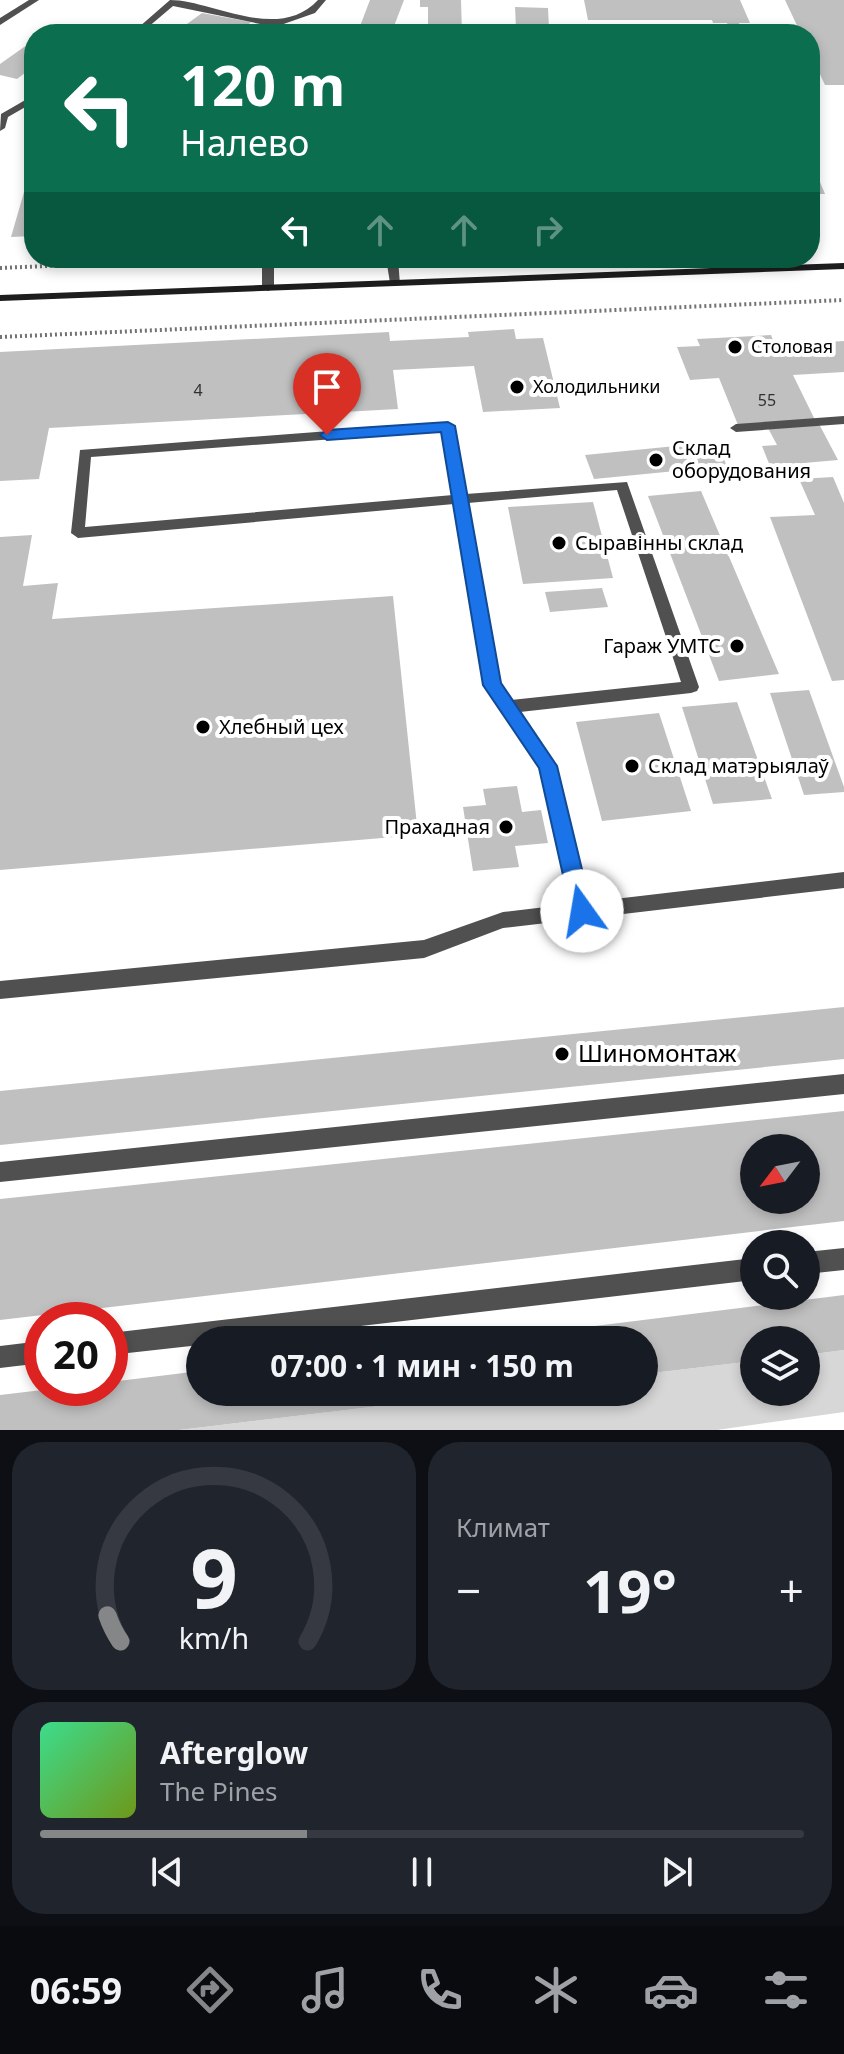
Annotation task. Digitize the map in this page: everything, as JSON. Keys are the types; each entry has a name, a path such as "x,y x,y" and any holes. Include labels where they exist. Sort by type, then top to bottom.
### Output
{"main road":[{"path":"820,267 844,266"},
{"path":"0,298 791,268"}],"lane":[{"path":"0,22 35,0"},
{"path":"147,24 173,2 275,24 312,11 322,0"},
{"path":"0,128 4,116 24,103"},
{"path":"0,106 13,109"},
{"path":"268,268 268,288"},
{"path":"394,268 396,283"},
{"path":"736,428 844,420"},
{"path":"507,707 691,687 622,485 460,501 78,533 85,453 448,426 460,501 492,685 507,707 548,766 582,911"},
{"path":"0,990 424,949 503,920 844,880"},
{"path":"0,1172 844,1084"},
{"path":"820,1262 844,1259"},
{"path":"128,1342 740,1271"},
{"path":"0,1357 24,1354"}],"path":[{"path":"0,268 24,267"},
{"path":"0,337 844,300"}],"shaded area":[{"path":"844,1350 844,1412 717,1430 179,1430 379,1406 658,1406 658,1372 740,1363 740,1406 820,1406 820,1353"}],"building":[{"path":"370,0 404,0 395,24 361,24"},
{"path":"420,0 461,0 462,24 428,24 428,7 420,7"},
{"path":"584,0 740,0 750,23 713,23 712,20 588,20"},
{"path":"785,0 844,0 844,85 825,85 820,74 820,24 796,24"},
{"path":"515,7 548,8 549,24 516,24"},
{"path":"202,13 251,22 249,24 187,24"},
{"path":"24,47 24,74 17,79 0,75 0,64"},
{"path":"24,192 24,236 11,237"},
{"path":"514,329 516,339 543,338 560,408 483,412 474,366 393,370 398,409 49,428 39,479 0,481 0,352 389,332 390,341 469,337 468,332"},
{"path":"771,335 775,345 844,341 844,372 793,375 815,420 738,425 719,378 690,380 677,347 700,346 697,339"},
{"path":"819,424 838,460 770,466 762,446 777,445 768,428"},
{"name":"Склад оборудования","path":"716,442 727,466 594,479 585,455"},
{"path":"833,477 844,503 844,680 832,681 770,517 815,515 799,479"},
{"path":"701,491 779,674 719,681 648,496"},
{"name":"Сыравінны склад","path":"593,502 613,578 523,584 508,507"},
{"name":"Хлебный цех","path":"32,535 23,586 58,583 52,619 393,596 418,835 0,870 0,537"},
{"path":"602,588 608,607 550,612 545,592"},
{"name":"Склад матэрыялаў","path":"809,690 844,792 804,795 770,693"},
{"name":"Склад матэрыялаў","path":"737,702 772,799 713,804 682,707"},
{"name":"Склад матэрыялаў","path":"659,713 691,811 602,821 576,722"},
{"name":"Прахадная","path":"517,786 522,812 541,810 548,843 515,846 519,867 473,871 463,807 486,805 483,789"},
{"path":"844,1007 844,1059 0,1145 0,1091"},
{"path":"844,1111 844,1221 740,1230 740,1233 128,1305 128,1302 24,1302 24,1317 0,1320 0,1199"},
{"path":"844,1295 844,1350 820,1353 820,1326 740,1326 740,1363 658,1372 658,1326 594,1326 740,1308 820,1310 820,1298"},
{"path":"186,1373 186,1406 380,1406 179,1430 0,1430 0,1395 24,1392 24,1406 128,1406 128,1380"}],"place":[{"name":"Столовая","path":"735,347"},
{"name":"Холодильники","path":"517,387"},
{"name":"Склад оборудования","path":"656,460"},
{"name":"Сыравінны склад","path":"559,543"},
{"name":"Гараж УМТС","path":"737,646"},
{"name":"Хлебный цех","path":"203,727"},
{"name":"Склад матэрыялаў","path":"632,766"},
{"name":"Прахадная","path":"506,827"},
{"name":"Шиномонтаж","path":"562,1054"}],"route":[{"path":"327,435 448,426 492,685 548,766 582,911"}]}
